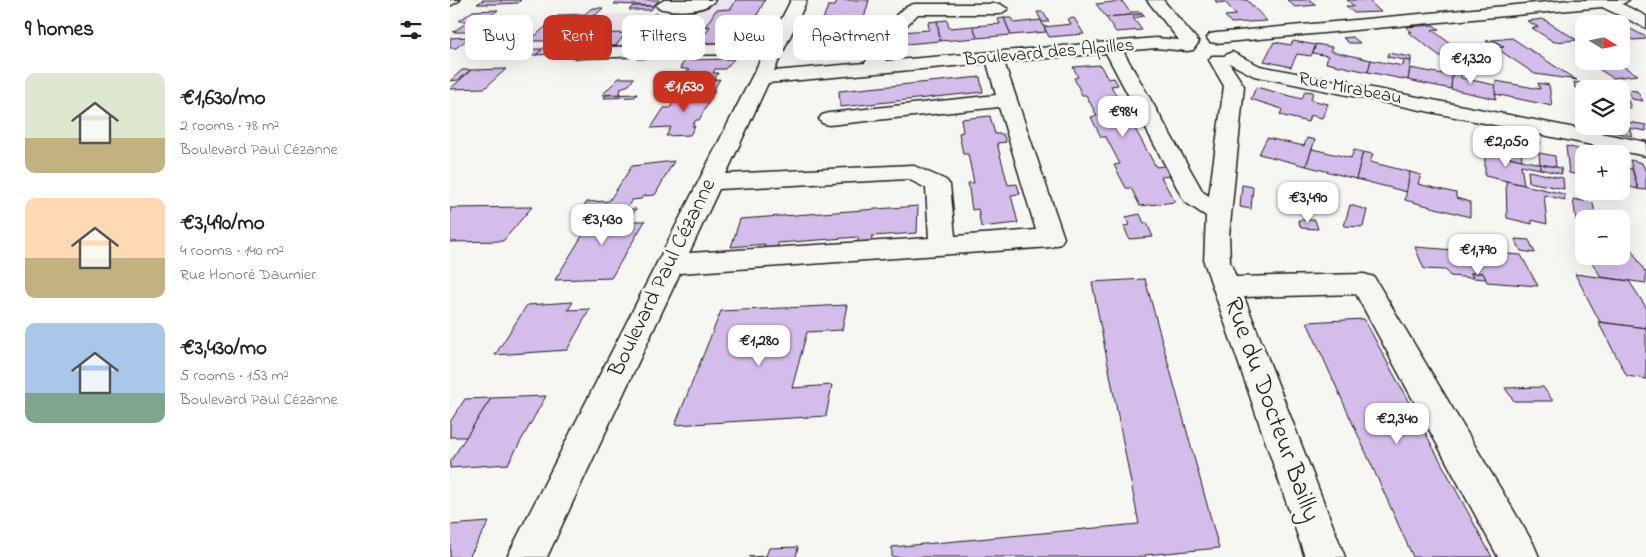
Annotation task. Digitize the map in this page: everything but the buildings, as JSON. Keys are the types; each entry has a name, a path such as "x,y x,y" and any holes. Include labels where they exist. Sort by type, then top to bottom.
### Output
{"street":[{"path":"664,6 693,5 707,0"},
{"name":"Boulevard Paul Cézanne","path":"783,33 799,0"},
{"path":"1155,0 1188,44 1201,38 1609,1 1646,23"},
{"path":"871,69 900,22 914,9 1000,9"},
{"path":"1216,38 1236,46 1238,51 1225,59 1234,86 1219,214 1221,274 1364,284 1519,557"},
{"name":"Boulevard des Alpilles","path":"761,78 1156,43 1188,44"},
{"name":"Rue Mirabeau","path":"1188,44 1188,50 1199,57 1225,59 1254,70 1646,149"},
{"path":"1112,47 1194,197 1219,214"},
{"path":"612,52 715,49"},
{"path":"670,264 1051,238 994,58"},
{"name":"Boulevard Paul Cézanne","path":"527,557 770,60"},
{"path":"828,118 1006,100"},
{"path":"710,182 912,172 938,185 943,245"},
{"name":"Rue du Docteur Bailly","path":"1221,274 1325,557"}],"shaded area":[{"path":"716,0 765,0 757,15 715,15 715,47 705,48 705,15 622,15 622,56 612,57 612,15 603,15 696,11 711,7"}]}
